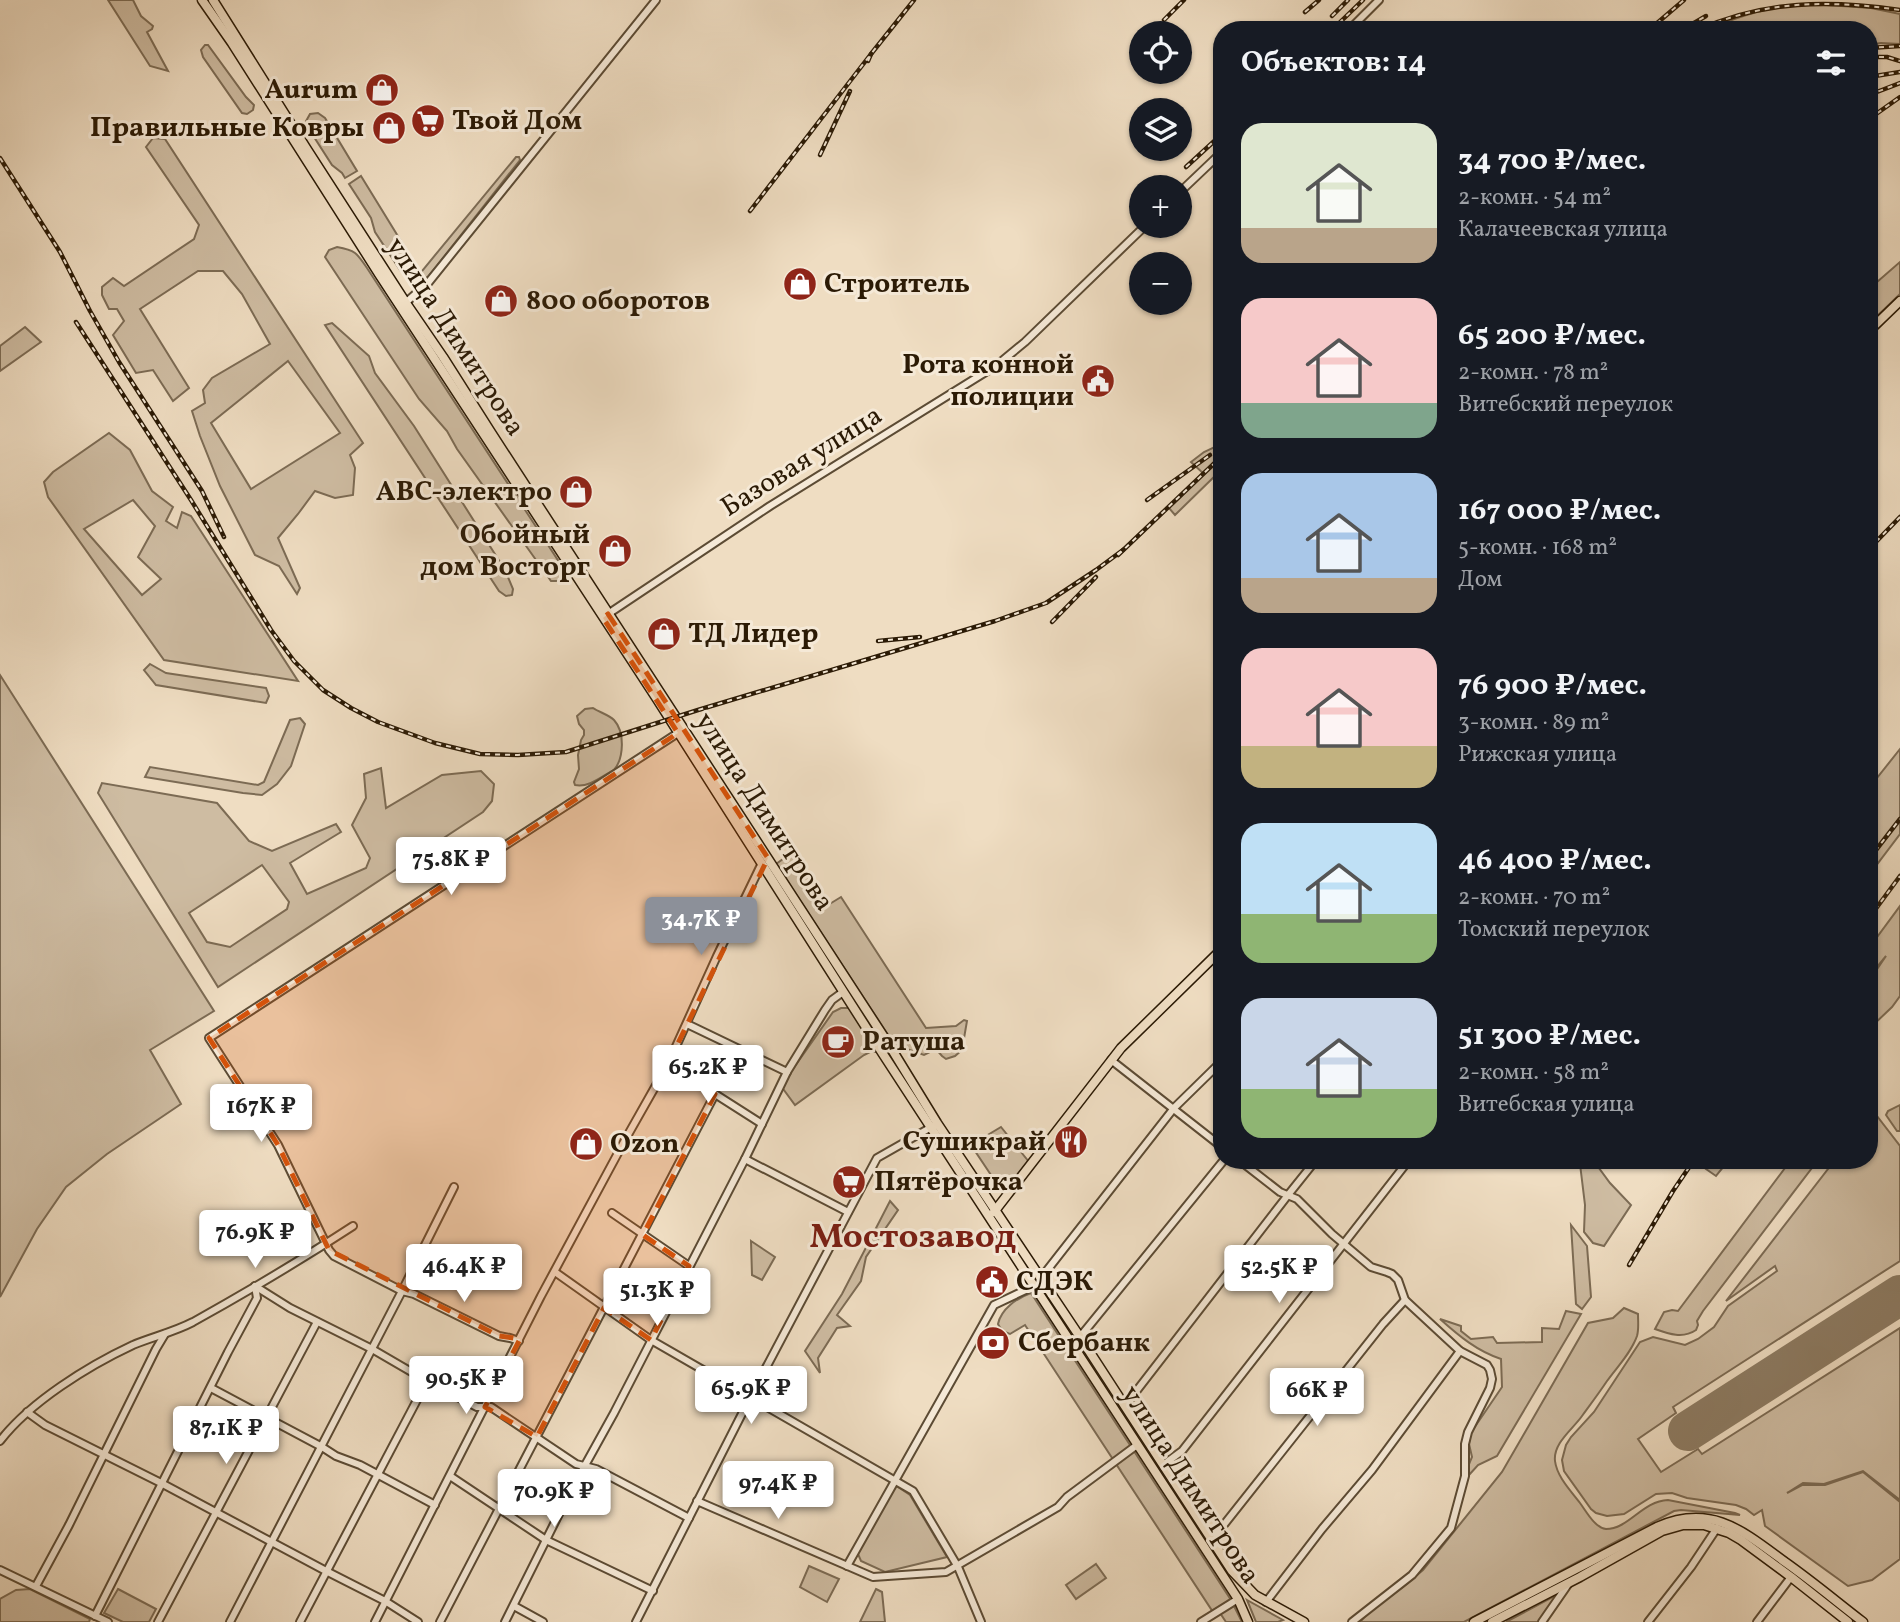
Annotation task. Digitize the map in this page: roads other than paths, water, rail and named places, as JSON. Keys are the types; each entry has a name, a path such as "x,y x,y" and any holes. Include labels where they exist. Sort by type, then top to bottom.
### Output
{"main road":[{"name":"улица Димитрова","path":"202,0 765,860 843,992 992,1213 1034,1286 1237,1599 1248,1622"},
{"name":"улица Димитрова","path":"213,0 403,305"},
{"path":"1878,322 1900,301"},
{"name":"улица Димитрова","path":"606,616 678,733 891,1048 934,1125"},
{"path":"992,1213 1111,1060 1144,1023 1213,958"},
{"name":"улица Димитрова","path":"992,1213 1041,1278 1211,1541 1240,1581 1266,1602 1304,1622"},
{"path":"1474,1622 1671,1520 1686,1517 1719,1521 1744,1531 1863,1622"},
{"path":"1492,1622 1570,1583 1662,1531 1683,1525 1704,1525 1717,1528 1741,1540 1849,1622"}],"street":[{"path":"403,305 428,283 656,0"},
{"path":"1358,21 1380,0"},
{"path":"1192,181 1213,161"},
{"name":"Базовая улица","path":"606,616 770,506 997,365 1028,339 1133,238"},
{"path":"519,1341 499,1336 334,1256 325,1244 278,1145 209,1038 678,733"},
{"path":"375,1622 555,1272 668,1064 717,956 765,860"},
{"path":"505,1622 745,1159 786,1072 832,1000 843,992"},
{"path":"687,1024 786,1072"},
{"path":"1111,1060 1213,1140"},
{"path":"668,1064 762,1124"},
{"path":"1041,1278 1174,1108 1213,1070"},
{"path":"440,1622 715,1094"},
{"path":"636,1622 877,1158 934,1125"},
{"path":"745,1159 848,1212"},
{"path":"1080,1338 1217,1169"},
{"path":"1251,1169 1280,1192 1297,1199 1371,1267 1387,1272 1398,1280 1405,1300 1460,1351 1490,1370 1490,1388 1468,1432 1465,1444 1465,1476 1451,1528 1412,1575 1352,1622"},
{"path":"1124,1405 1310,1169"},
{"path":"1163,1465 1182,1451 1402,1169"},
{"path":"230,1622 454,1187"},
{"path":"612,1213 689,1266"},
{"path":"0,1441 27,1412 55,1390 132,1346 190,1323 353,1226"},
{"path":"555,1272 651,1340 913,1491 958,1567 981,1622"},
{"path":"255,1286 477,1407 491,1406 576,1464 596,1469 689,1518"},
{"path":"95,1616 257,1298 255,1286"},
{"path":"847,1566 994,1306 1034,1286"},
{"path":"1211,1541 1405,1300"},
{"path":"158,1622 317,1322"},
{"path":"36,1586 166,1332"},
{"path":"1266,1602 1315,1538 1373,1470 1460,1351"},
{"path":"300,1622 427,1381"},
{"path":"211,1388 336,1456 435,1505"},
{"path":"27,1412 45,1425 385,1601 418,1622"},
{"path":"697,1501 873,1577 946,1572 1058,1507 1067,1497 1137,1445"},
{"path":"450,1476 546,1541 653,1591"},
{"path":"1648,1622 1691,1567 1717,1528"},
{"path":"0,1570 108,1622"},
{"path":"1757,1622 1791,1577"},
{"path":"1542,1622 1570,1583"},
{"path":"1201,1622 1237,1599"},
{"path":"514,1606 543,1622"}],"railway":[{"path":"868,61 914,0"},
{"path":"1164,20 1184,0"},
{"path":"1305,12 1319,0"},
{"path":"1332,16 1348,0"},
{"path":"1341,21 1363,0"},
{"path":"1660,21 1684,0"},
{"path":"1720,21 1748,13 1798,5 1848,5 1900,10"},
{"path":"1697,21 1706,16"},
{"path":"1878,47 1900,46"},
{"path":"750,211 871,54"},
{"path":"1878,57 1900,61"},
{"path":"1878,76 1900,72"},
{"path":"1878,92 1900,83"},
{"path":"820,155 850,91"},
{"path":"1878,113 1900,97"},
{"path":"1186,167 1213,142"},
{"path":"0,158 60,252 119,362 202,491 224,537"},
{"path":"76,322 271,630 294,661 323,690 378,722 435,743 480,754 566,752 995,621 1046,603 1123,550"},
{"path":"1147,500 1210,455"},
{"path":"1118,555 1213,465"},
{"path":"1878,540 1900,517"},
{"path":"1052,622 1096,577"},
{"path":"878,641 920,637"},
{"path":"1878,847 1900,819"},
{"path":"1878,906 1900,876"},
{"path":"1629,1265 1688,1169"}],"place":[{"name":"Aurum","path":"382,90"},
{"name":"Твой Дом","path":"428,121"},
{"name":"Правильные Ковры","path":"389,128"},
{"name":"Строитель","path":"800,284"},
{"name":"800 оборотов","path":"501,301"},
{"name":"Рота конной полиции","path":"1098,381"},
{"name":"АВС-электро","path":"576,492"},
{"name":"Обойный дом Восторг","path":"615,551"},
{"name":"ТД Лидер","path":"664,634"},
{"name":"Ратуша","path":"838,1042"},
{"name":"Сушикрай","path":"1071,1142"},
{"name":"Ozon","path":"586,1144"},
{"name":"Пятёрочка","path":"849,1182"},
{"name":"СДЭК","path":"992,1282"},
{"name":"Сбербанк","path":"993,1343"}],"district":[{"name":"Мостозавод","path":"913,1238"}]}
